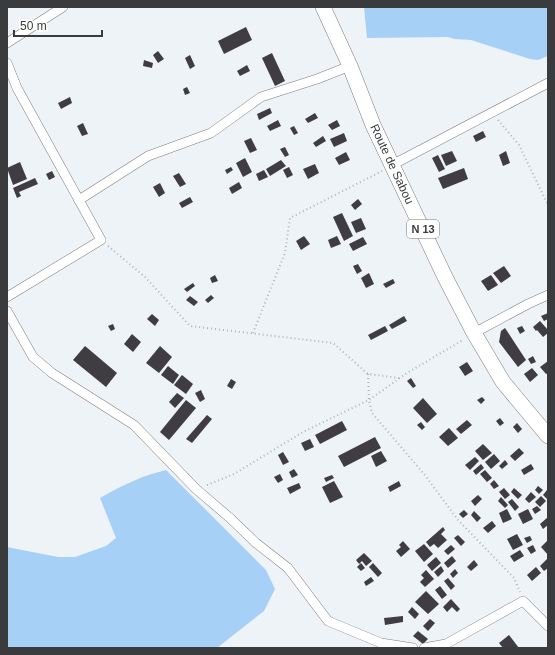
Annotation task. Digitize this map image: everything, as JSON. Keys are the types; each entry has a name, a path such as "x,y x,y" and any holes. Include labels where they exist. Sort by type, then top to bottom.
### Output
{"main road":[{"name":"Route de Sabou","path":"324,7 350,66 373,125 445,277 474,333 503,382 548,436"}],"street":[{"path":"7,43 63,7"},
{"path":"7,63 17,88 101,240 7,297"},
{"path":"79,200 148,156 211,133 261,97 317,80 350,66"},
{"path":"392,165 548,83"},
{"path":"474,333 548,295"},
{"path":"7,311 33,357 52,373 134,425 196,488 256,543 288,568 328,621 381,643 413,648"},
{"path":"424,648 446,644 524,601 548,626"}],"path":[{"path":"492,113 519,145 548,205"},
{"path":"253,333 285,253 290,218 392,165"},
{"path":"101,240 145,277 190,326 333,343 368,374 399,378"},
{"path":"196,488 234,474 303,432 369,400 399,378 474,333"},
{"path":"368,374 369,400 372,413 424,474 458,520 514,578 524,601"}],"shaded area":[{"path":"364,7 548,7 548,56 538,60 530,59 471,40 448,37 367,38"},
{"path":"166,470 266,570 275,589 264,611 217,648 7,648 7,547 58,557 75,557 106,546 116,538 100,498 132,481"}],"building":[{"path":"246,27 252,40 224,54 218,41"},
{"path":"158,51 164,59 158,63 153,55"},
{"path":"272,53 285,81 275,86 262,58"},
{"path":"190,55 195,66 190,69 185,58"},
{"path":"144,60 153,63 152,68 143,66"},
{"path":"247,65 250,71 240,76 237,71"},
{"path":"187,87 190,93 185,95 183,89"},
{"path":"70,97 72,103 61,109 58,103"},
{"path":"270,108 272,113 259,120 257,114"},
{"path":"315,113 318,118 308,123 305,119"},
{"path":"278,120 281,126 270,131 267,126"},
{"path":"337,120 340,126 332,130 328,125"},
{"path":"83,123 88,134 82,136 77,126"},
{"path":"294,126 298,133 294,135 290,128"},
{"path":"483,131 486,137 476,142 473,136"},
{"path":"344,133 347,141 334,147 330,139"},
{"path":"323,136 326,141 316,147 313,143"},
{"path":"251,138 257,150 250,153 244,141"},
{"path":"285,147 289,155 285,157 280,149"},
{"path":"452,151 457,161 446,166 441,155"},
{"path":"506,151 510,163 503,166 499,155"},
{"path":"346,152 350,160 339,165 335,158"},
{"path":"438,155 445,169 439,172 432,158"},
{"path":"245,158 252,172 243,177 236,163"},
{"path":"281,160 286,166 270,176 266,169"},
{"path":"20,162 27,179 13,185 7,168"},
{"path":"315,164 319,173 308,179 303,169"},
{"path":"231,167 233,170 227,174 225,170"},
{"path":"289,167 293,175 287,178 283,170"},
{"path":"464,168 468,179 443,189 438,178"},
{"path":"264,170 268,177 259,181 256,174"},
{"path":"52,171 55,177 49,180 46,174"},
{"path":"179,173 186,184 180,187 173,176"},
{"path":"35,178 38,184 19,192 21,196 17,198 13,188"},
{"path":"239,182 242,188 232,194 229,188"},
{"path":"160,183 165,193 159,197 153,187"},
{"path":"190,197 193,202 182,208 179,203"},
{"path":"358,199 362,204 355,210 351,205"},
{"path":"342,213 353,236 344,241 333,217"},
{"path":"361,218 366,229 356,233 351,222"},
{"path":"304,236 310,244 301,250 296,241"},
{"path":"337,236 341,244 331,248 328,240"},
{"path":"363,237 367,244 353,251 349,244"},
{"path":"358,264 362,271 357,274 353,266"},
{"path":"504,266 511,276 501,283 493,273"},
{"path":"369,273 374,284 366,288 361,278"},
{"path":"215,275 218,281 212,283 210,278"},
{"path":"491,275 498,285 488,291 481,281"},
{"path":"393,279 395,283 386,288 383,284"},
{"path":"193,283 195,286 187,292 184,289"},
{"path":"211,295 214,298 208,303 205,300"},
{"path":"190,296 198,302 194,306 186,300"},
{"path":"548,313 548,319 544,321 541,316"},
{"path":"152,314 159,320 155,326 147,319"},
{"path":"404,316 407,321 392,329 389,325"},
{"path":"540,321 548,330 548,333 543,337 533,327"},
{"path":"113,324 115,329 111,331 108,326"},
{"path":"385,326 388,331 371,340 368,335"},
{"path":"522,326 525,331 520,334 517,328"},
{"path":"505,328 526,360 518,367 499,342 501,331"},
{"path":"132,334 141,342 133,352 124,344"},
{"path":"85,346 117,373 106,387 73,360"},
{"path":"160,346 172,357 159,373 146,363"},
{"path":"533,356 536,362 531,364 528,359"},
{"path":"548,361 548,373 546,374 540,367"},
{"path":"467,362 473,371 465,376 459,367"},
{"path":"168,366 179,375 173,384 161,375"},
{"path":"532,368 538,375 530,382 524,374"},
{"path":"182,375 193,384 186,394 174,385"},
{"path":"411,378 416,386 413,388 407,381"},
{"path":"231,379 236,382 232,389 227,386"},
{"path":"201,390 205,399 200,402 195,393"},
{"path":"177,393 184,398 175,408 169,402"},
{"path":"482,397 485,400 481,404 477,400"},
{"path":"423,398 437,414 427,423 413,408"},
{"path":"186,400 196,408 169,440 160,432"},
{"path":"207,415 212,419 192,443 186,439"},
{"path":"500,418 504,423 500,426 496,421"},
{"path":"467,420 472,425 461,434 456,429"},
{"path":"342,421 347,430 320,444 315,435"},
{"path":"421,422 425,427 422,430 417,425"},
{"path":"517,423 522,429 518,433 513,427"},
{"path":"449,428 458,438 448,446 439,437"},
{"path":"375,437 381,448 344,467 338,456"},
{"path":"310,439 314,447 305,451 301,443"},
{"path":"483,444 492,453 483,460 475,451"},
{"path":"519,448 524,453 515,461 510,456"},
{"path":"381,451 387,461 376,467 371,456"},
{"path":"283,452 289,462 283,465 278,455"},
{"path":"494,454 500,461 491,469 485,462"},
{"path":"475,457 479,461 470,470 465,465"},
{"path":"505,460 508,464 502,469 499,466"},
{"path":"481,464 484,468 476,475 473,471"},
{"path":"531,464 534,469 524,475 521,470"},
{"path":"294,469 298,475 292,478 289,472"},
{"path":"485,470 492,478 487,482 480,474"},
{"path":"280,474 283,480 278,483 274,477"},
{"path":"332,475 334,478 326,482 324,478"},
{"path":"494,480 499,486 494,489 490,484"},
{"path":"334,481 343,497 330,503 322,487"},
{"path":"399,481 401,486 390,492 388,487"},
{"path":"299,483 301,488 290,494 287,488"},
{"path":"538,486 543,490 539,494 535,490"},
{"path":"504,488 510,495 505,499 499,492"},
{"path":"514,488 522,495 518,499 511,492"},
{"path":"547,490 548,491 548,500 543,495"},
{"path":"531,492 536,497 529,503 525,499"},
{"path":"478,495 482,499 475,506 471,501"},
{"path":"541,496 546,501 540,507 535,502"},
{"path":"501,497 508,505 505,508 498,501"},
{"path":"512,499 519,507 515,511 508,502"},
{"path":"537,506 541,510 535,514 532,509"},
{"path":"507,509 512,519 503,523 499,513"},
{"path":"528,509 533,519 523,524 518,514"},
{"path":"464,510 468,514 463,518 459,514"},
{"path":"474,511 481,518 477,522 471,515"},
{"path":"548,517 548,525 543,529 540,524"},
{"path":"492,521 496,526 488,533 483,528"},
{"path":"443,527 445,530 441,534 447,540 438,548 434,544 430,547 426,542"},
{"path":"517,534 523,545 513,550 507,539"},
{"path":"458,535 465,542 461,546 454,538"},
{"path":"530,536 532,540 527,543 524,538"},
{"path":"548,540 548,555 541,547"},
{"path":"403,541 410,549 401,557 396,551 401,547 399,545"},
{"path":"424,544 433,554 424,562 415,551"},
{"path":"451,545 455,549 448,555 444,551"},
{"path":"533,545 536,551 531,554 527,548"},
{"path":"520,550 524,556 514,562 510,556"},
{"path":"364,553 372,561 366,566 362,561 359,564 356,560"},
{"path":"452,556 456,561 448,568 444,563"},
{"path":"436,557 441,563 432,571 427,565"},
{"path":"548,558 548,568 544,571 540,566"},
{"path":"474,560 478,565 471,571 467,567"},
{"path":"361,563 365,568 361,571 357,567"},
{"path":"373,563 382,573 378,577 369,567"},
{"path":"441,566 444,571 438,577 434,572"},
{"path":"536,567 541,573 532,581 527,575"},
{"path":"455,569 458,573 453,578 450,574"},
{"path":"426,570 434,579 425,587 420,582 424,578 421,575"},
{"path":"371,577 374,581 366,586 364,582"},
{"path":"448,578 455,586 451,590 444,581"},
{"path":"440,586 447,595 442,599 435,590"},
{"path":"426,591 439,604 428,614 415,602"},
{"path":"451,599 460,609 457,612 452,607 447,612 443,607"},
{"path":"412,607 419,614 415,619 408,612"},
{"path":"403,616 403,622 385,625 384,618"},
{"path":"430,619 435,623 428,631 423,626"},
{"path":"418,631 428,639 423,644 413,636"},
{"path":"509,635 519,648 503,648 499,643"}]}
